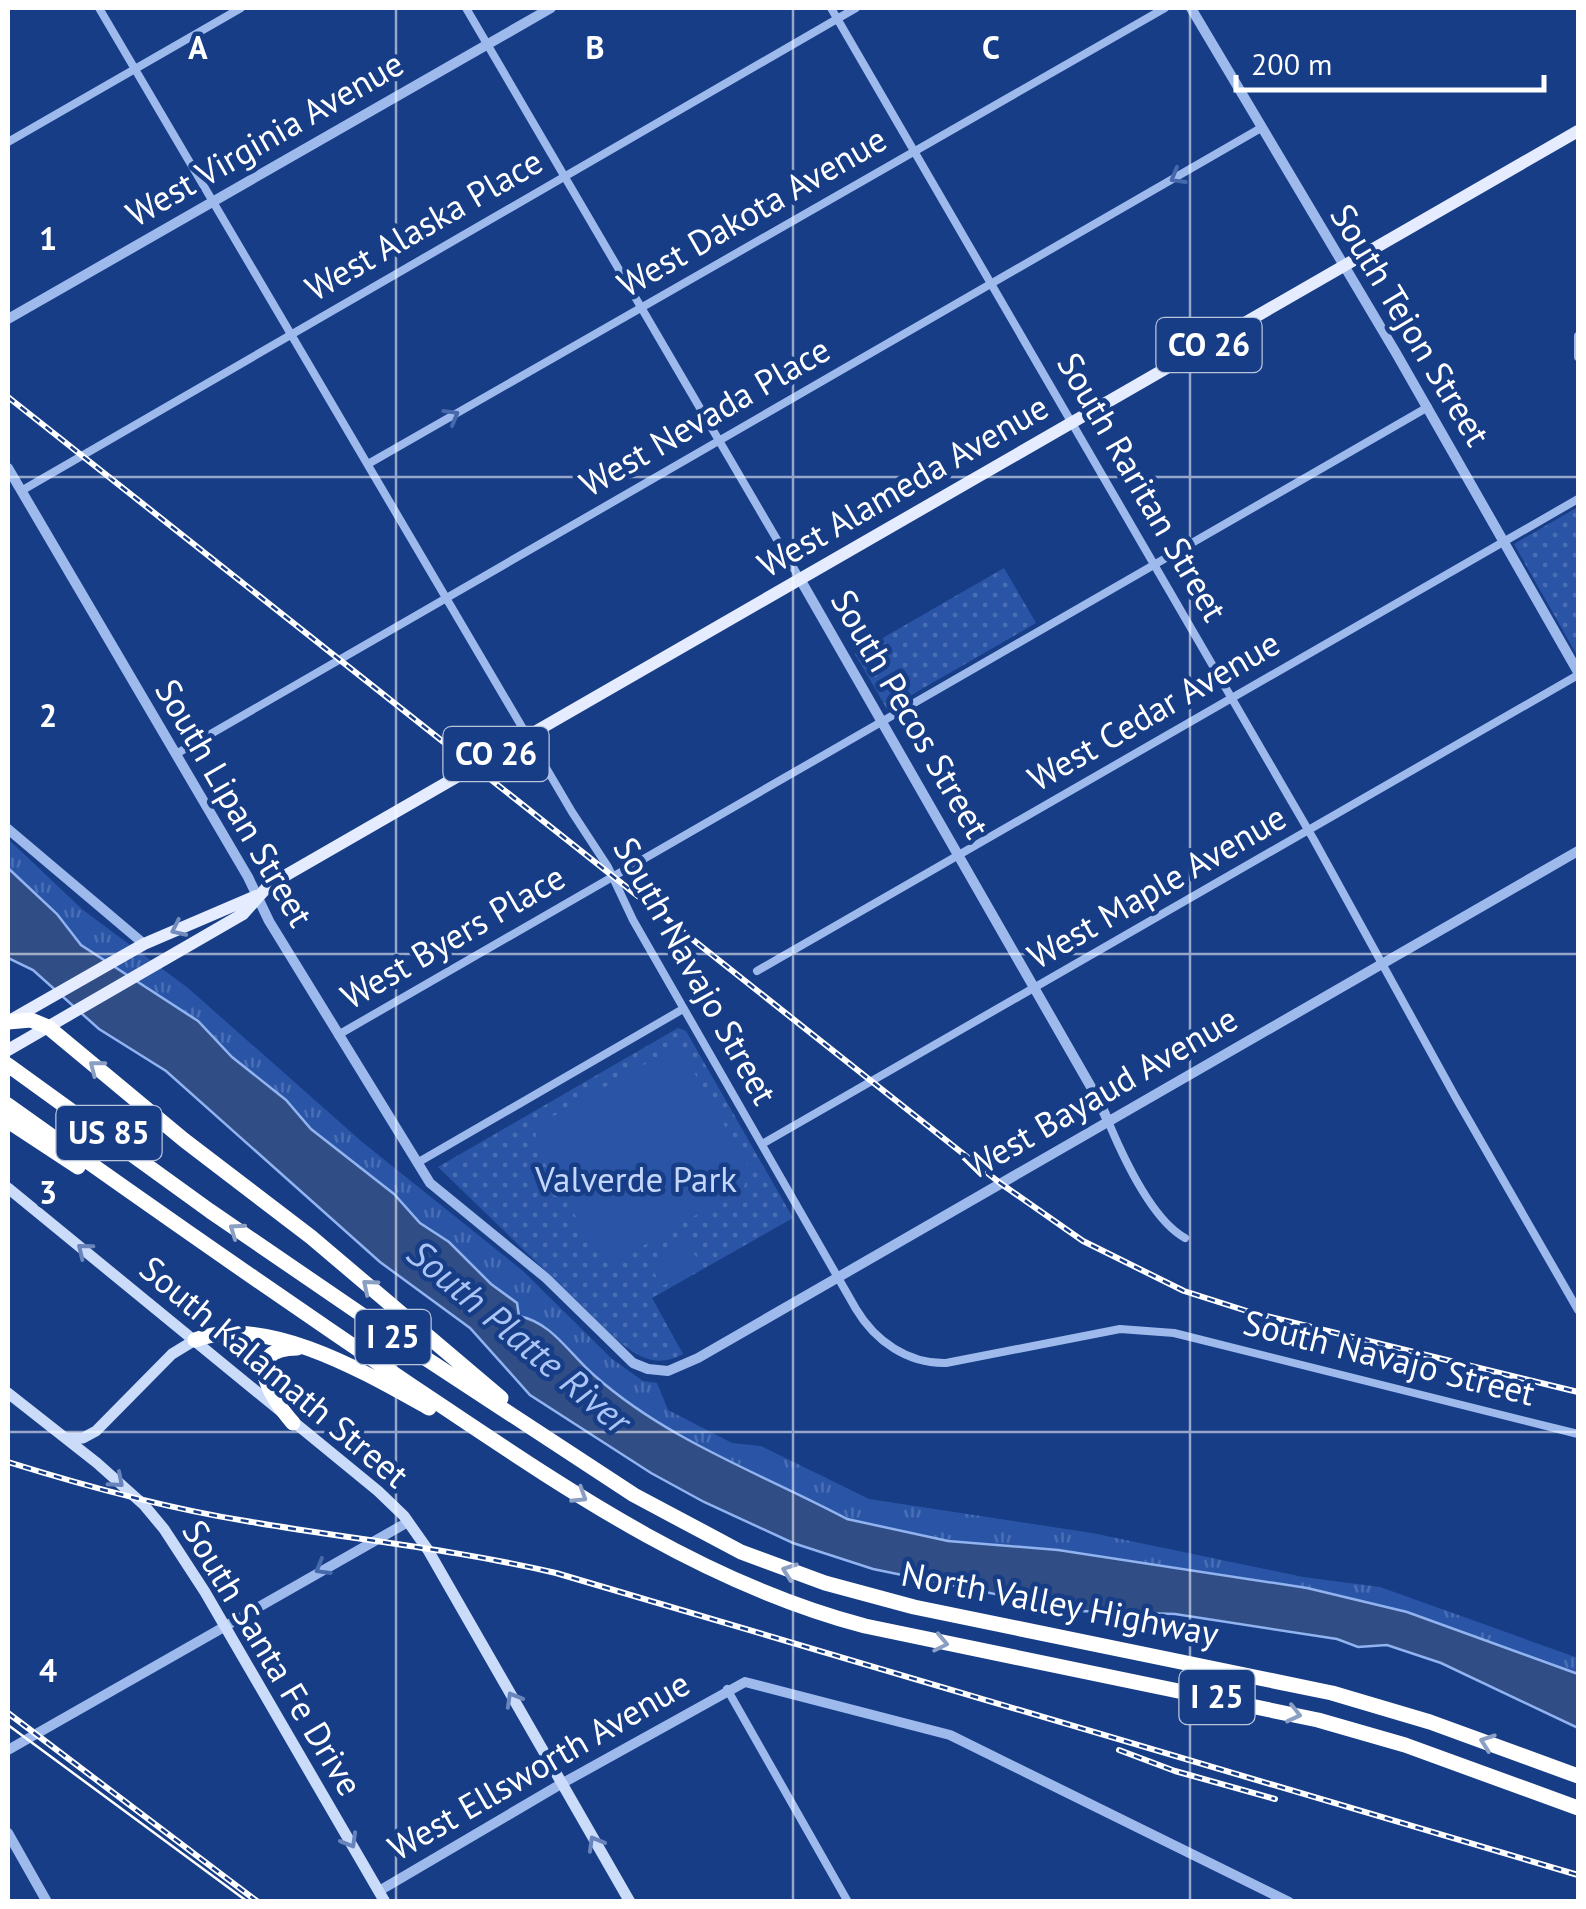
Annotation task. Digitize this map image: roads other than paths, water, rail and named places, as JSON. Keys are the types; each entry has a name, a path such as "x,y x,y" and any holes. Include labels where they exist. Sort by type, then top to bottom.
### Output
{"highway":[{"path":"8,1022 31,1020 48,1028 184,1140 311,1237 506,1402 580,1459"},
{"name":"US 85","path":"8,1052 210,1211"},
{"name":"I 25","path":"8,1065 210,1211 580,1459"},
{"name":"I 25","path":"8,1104 193,1237 497,1445"},
{"name":"US 85","path":"8,1120 193,1237"},
{"path":"195,1340 221,1333 245,1333 306,1349 369,1375 497,1445"},
{"path":"294,1423 269,1390 265,1364 280,1350 306,1349"},
{"name":"North Valley Highway","path":"497,1445 632,1529 777,1599 846,1622 1318,1720 1405,1745 1578,1808"},
{"name":"North Valley Highway","path":"580,1459 643,1500 732,1548 790,1572 874,1597 1332,1693 1430,1722 1578,1776"}],"main road":[{"name":"West Alameda Avenue","path":"8,1052 243,914 270,884 1578,131"},
{"name":"West Alameda Avenue","path":"8,1022 144,944 258,895"},
{"name":"South Kalamath Street","path":"8,1188 378,1490 408,1522 630,1902"},
{"path":"64,1437 83,1438 96,1431 172,1354 195,1340"},
{"name":"South Santa Fe Drive","path":"8,1393 154,1516 183,1556 382,1896"}],"street":[{"name":"South Navajo Street","path":"99,8 613,876 624,904 683,1009 861,1316 878,1336 899,1351 928,1362 967,1362 1050,1340 1120,1329 1174,1333 1578,1434"},
{"path":"8,142 241,8"},
{"name":"South Pecos Street","path":"466,8 960,855 1100,1101 1158,1214 1172,1231 1185,1238"},
{"name":"West Virginia Avenue","path":"8,319 551,8"},
{"name":"South Raritan Street","path":"831,8 1309,831 1578,1310"},
{"name":"West Alaska Place","path":"21,492 856,8"},
{"name":"West Dakota Avenue","path":"368,464 1164,8"},
{"name":"South Tejon Street","path":"1191,8 1428,407 1578,673"},
{"name":"West Nevada Place","path":"176,754 1261,128"},
{"path":"1578,336 1578,357"},
{"name":"West Byers Place","path":"338,1035 1428,407"},
{"name":"South Lipan Street","path":"8,468 258,895 269,921 430,1183 546,1278 627,1359 648,1369"},
{"name":"West Cedar Avenue","path":"757,971 1578,498"},
{"name":"West Maple Avenue","path":"762,1144 1578,673"},
{"path":"8,829 144,944"},
{"name":"West Bayaud Avenue","path":"648,1369 684,1366 1578,851"},
{"path":"417,1162 683,1009"},
{"path":"8,1750 408,1522"},
{"path":"848,1902 727,1689 745,1682 950,1734 1289,1902"},
{"name":"West Ellsworth Avenue","path":"382,1896 561,1784 727,1689"},
{"path":"8,1833 47,1902"}],"water":[{"name":"South Platte River","path":"8,868 57,914 81,945 198,1021 232,1057 286,1100 311,1129 394,1194 420,1223 449,1242 491,1284 517,1303 519,1316 542,1325 623,1399 684,1438 847,1519 948,1541 1058,1550 1307,1588 1407,1612 1578,1674 1578,1728 1441,1663 1387,1645 1358,1647 1337,1639 1175,1614 1078,1611 873,1569 793,1543 651,1473 530,1395 470,1328 380,1262 166,1071 99,1029 33,970 8,958"}],"tram line":[{"path":"8,1725 248,1902"}],"railway":[{"path":"8,397 1000,1183 1083,1241 1184,1291 1250,1312 1578,1392"},
{"path":"8,1462 185,1510 556,1573 1578,1875"},
{"path":"8,1713 258,1902"},
{"path":"1119,1750 1175,1771 1275,1799"}],"park label":[{"name":"Valverde Park","path":"636,1180"}]}
